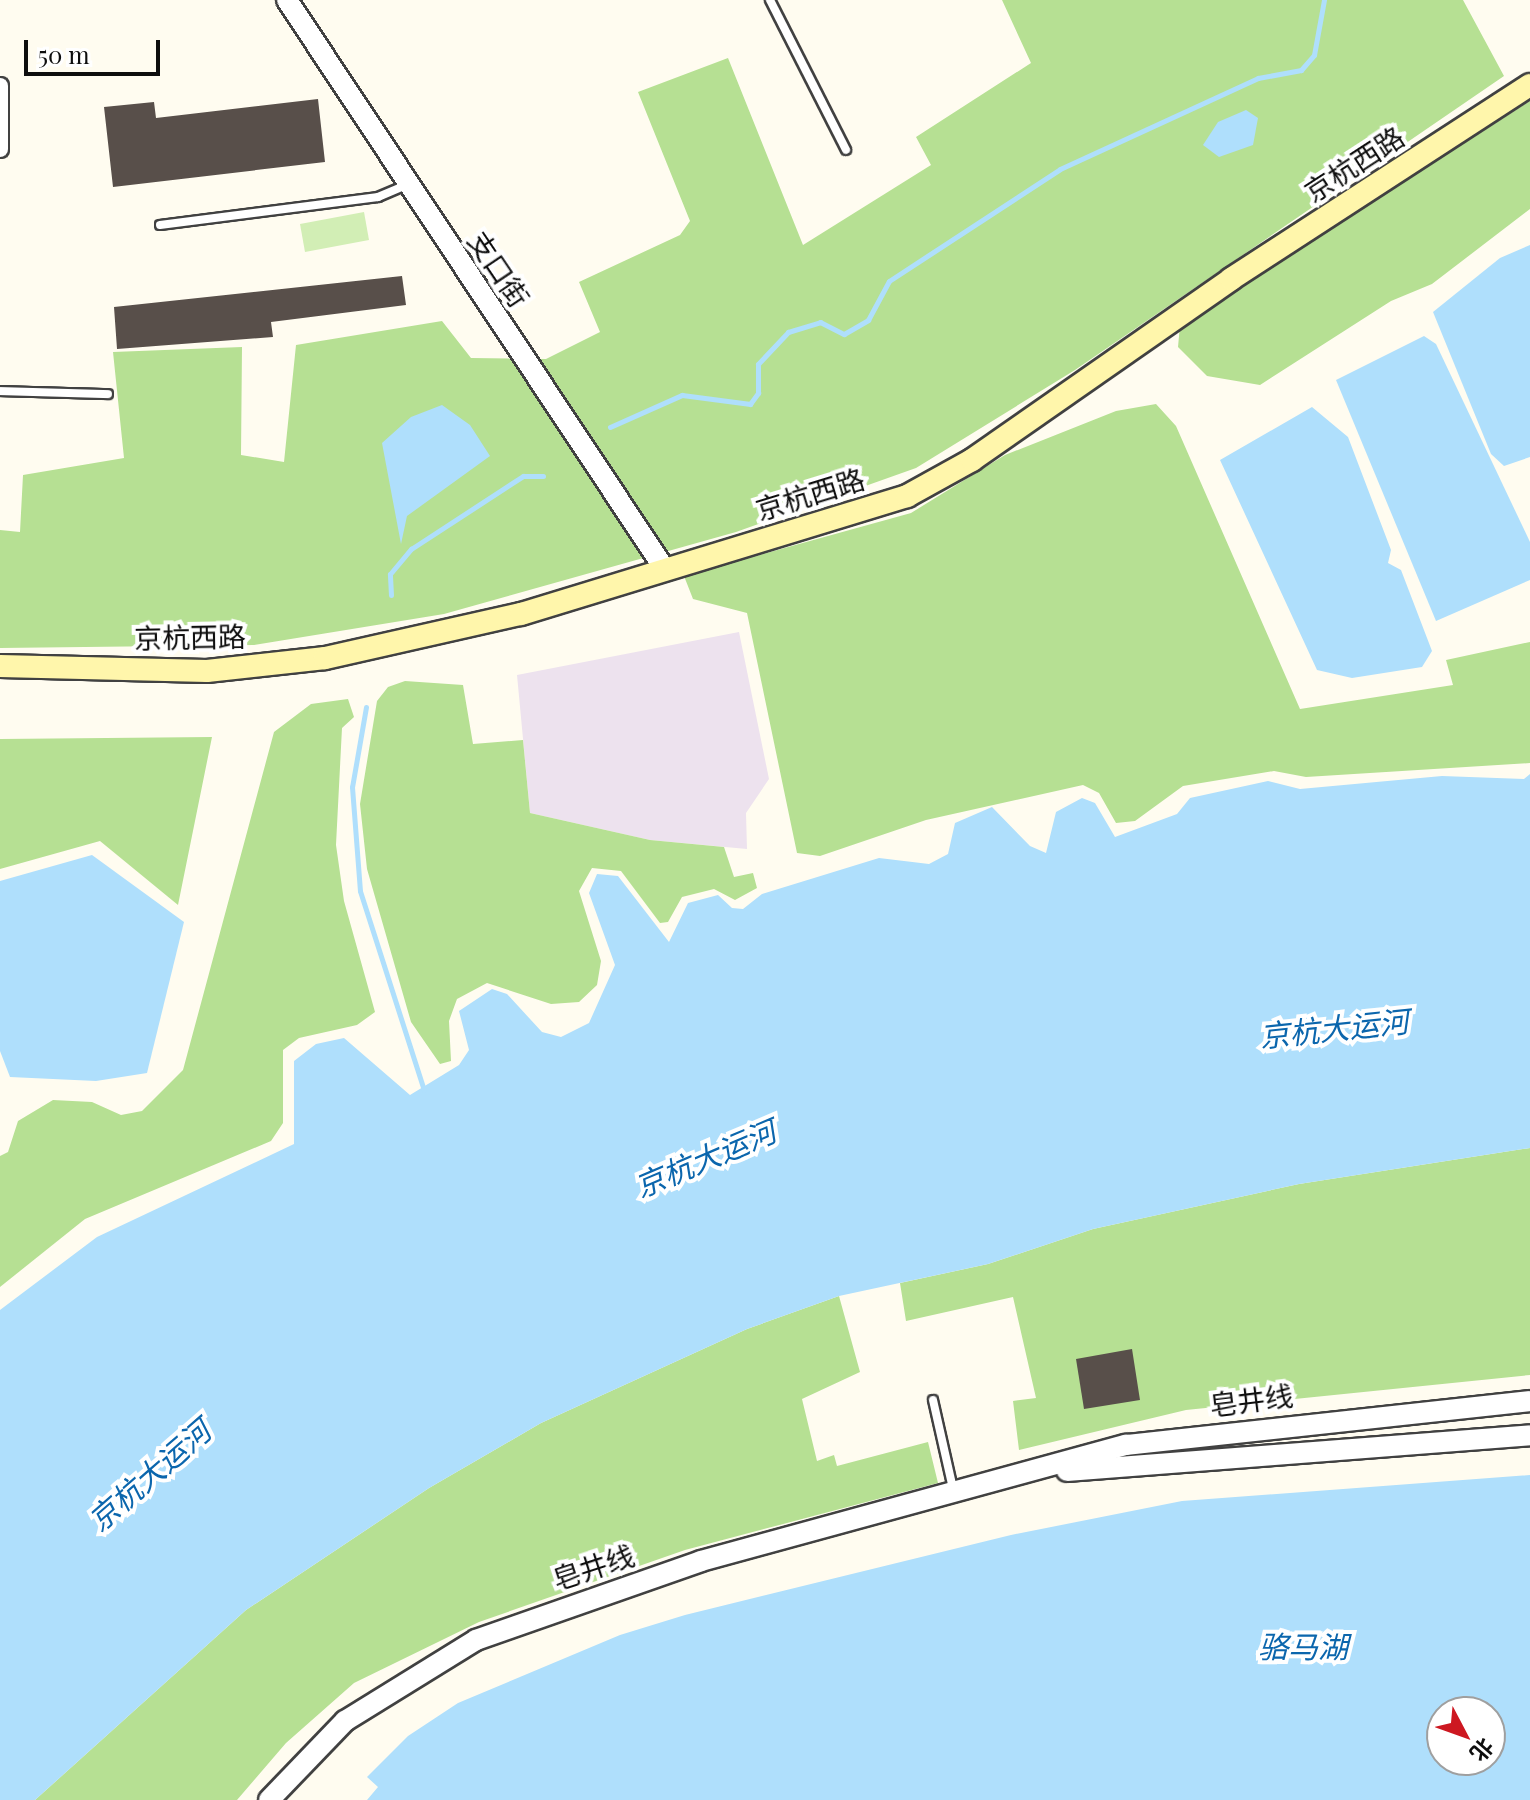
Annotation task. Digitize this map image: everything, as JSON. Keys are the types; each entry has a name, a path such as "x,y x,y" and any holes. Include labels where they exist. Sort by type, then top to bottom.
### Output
{"main road":[{"name":"京杭西路","path":"0,666 207,671 325,658 521,614 907,496 959,467 1231,279 1530,85"}],"street":[{"name":"支口街","path":"287,0 664,568"},
{"path":"0,86 0,149"},
{"name":"皂井线","path":"269,1800 345,1721 476,1640 701,1561 983,1480 1126,1445 1530,1401"},
{"name":"皂井线","path":"983,1480 1530,1435"}],"lane":[{"path":"770,0 846,150"},
{"path":"160,225 378,197 408,184"},
{"path":"0,391 108,394"},
{"path":"933,1400 953,1489"}],"shaded area":[{"path":"739,632 769,779 746,813 747,849 650,840 530,813 517,675"}],"green space":[{"path":"1002,0 1463,0 1504,76 1075,370 916,468 736,532 444,614 254,645 0,648 0,530 20,532 23,475 124,458 113,352 242,347 241,455 284,462 296,345 442,321 471,358 546,359 600,332 579,282 680,235 690,221 638,92 728,58 803,245 931,165 916,137 1031,63"},
{"path":"1530,101 1530,209 1432,284 1391,301 1260,385 1207,376 1178,347 1180,325"},
{"path":"364,212 369,240 305,252 300,224"},
{"path":"1156,404 1176,426 1300,709 1453,685 1446,660 1530,642 1530,763 1306,777 1274,771 1183,786 1135,821 1116,823 1099,793 1083,785 926,820 820,856 797,853 747,613 693,599 684,576 911,513 1005,455 1116,411"},
{"path":"405,681 463,685 473,744 523,740 530,813 650,840 724,847 734,877 753,873 757,888 735,900 714,889 682,897 668,922 660,923 621,871 592,868 579,891 601,961 597,985 579,1002 551,1004 487,983 457,999 449,1021 451,1061 440,1064 411,1022 367,869 360,804 377,701 388,687"},
{"path":"348,699 354,717 342,728 336,845 344,901 375,1012 357,1025 299,1038 283,1050 283,1123 271,1141 85,1219 0,1287 0,1156 8,1152 18,1121 53,1100 92,1102 121,1115 142,1111 183,1070 274,732 311,704"},
{"path":"212,737 178,905 100,841 0,869 0,739"},
{"path":"1530,1148 1530,1375 1186,1410 1019,1450 1013,1401 1036,1398 1013,1297 906,1321 900,1283 988,1264 1093,1229 1299,1184"},
{"path":"839,1296 860,1372 802,1399 817,1461 834,1455 837,1466 928,1442 938,1483 685,1550 479,1622 354,1683 286,1743 237,1800 35,1800 246,1610 429,1488 541,1423 747,1329"}],"water":[{"path":"1246,110 1258,118 1253,145 1219,157 1203,145 1218,122"},
{"path":"1530,245 1530,457 1504,466 1491,454 1433,312 1500,258"},
{"path":"1424,336 1436,344 1530,542 1530,580 1436,621 1336,380"},
{"path":"442,405 470,425 490,456 407,516 401,544 382,443 411,417"},
{"path":"1312,407 1348,437 1391,550 1388,563 1401,570 1432,651 1422,667 1352,678 1317,670 1220,460"},
{"name":"京杭大运河","path":"1530,774 1530,1148 1299,1184 1093,1229 988,1264 839,1296 747,1329 541,1423 429,1488 246,1610 35,1800 0,1800 0,1310 97,1237 294,1144 294,1061 316,1044 344,1038 410,1095 459,1065 469,1050 459,1011 492,989 507,994 542,1032 561,1037 589,1023 615,965 589,893 597,874 618,876 669,942 688,903 718,895 732,908 743,909 762,894 879,858 929,864 948,854 955,823 992,807 1030,846 1046,853 1056,812 1082,798 1095,803 1115,837 1177,814 1190,798 1268,781 1300,789 1442,776 1524,779"},
{"path":"92,855 184,922 147,1073 96,1081 10,1077 0,1051 0,881"},
{"name":"骆马湖","path":"1530,1475 1530,1800 367,1800 378,1787 367,1777 408,1736 458,1703 620,1635 685,1615 1011,1535 1182,1501"}],"building":[{"path":"318,99 325,162 113,187 104,107 154,102 156,118"},
{"path":"402,276 406,305 271,322 273,337 117,349 114,307"},
{"path":"1132,1349 1140,1400 1084,1409 1076,1359"}],"waterway":[{"path":"610,427 682,395 750,404 758,393 758,364 788,332 820,322 844,334 868,320 889,281 1060,169 1258,78 1301,70 1314,55 1324,0"},
{"path":"391,595 390,574 411,549 523,476 543,476"},
{"path":"366,707 352,787 360,891 424,1090"}]}
